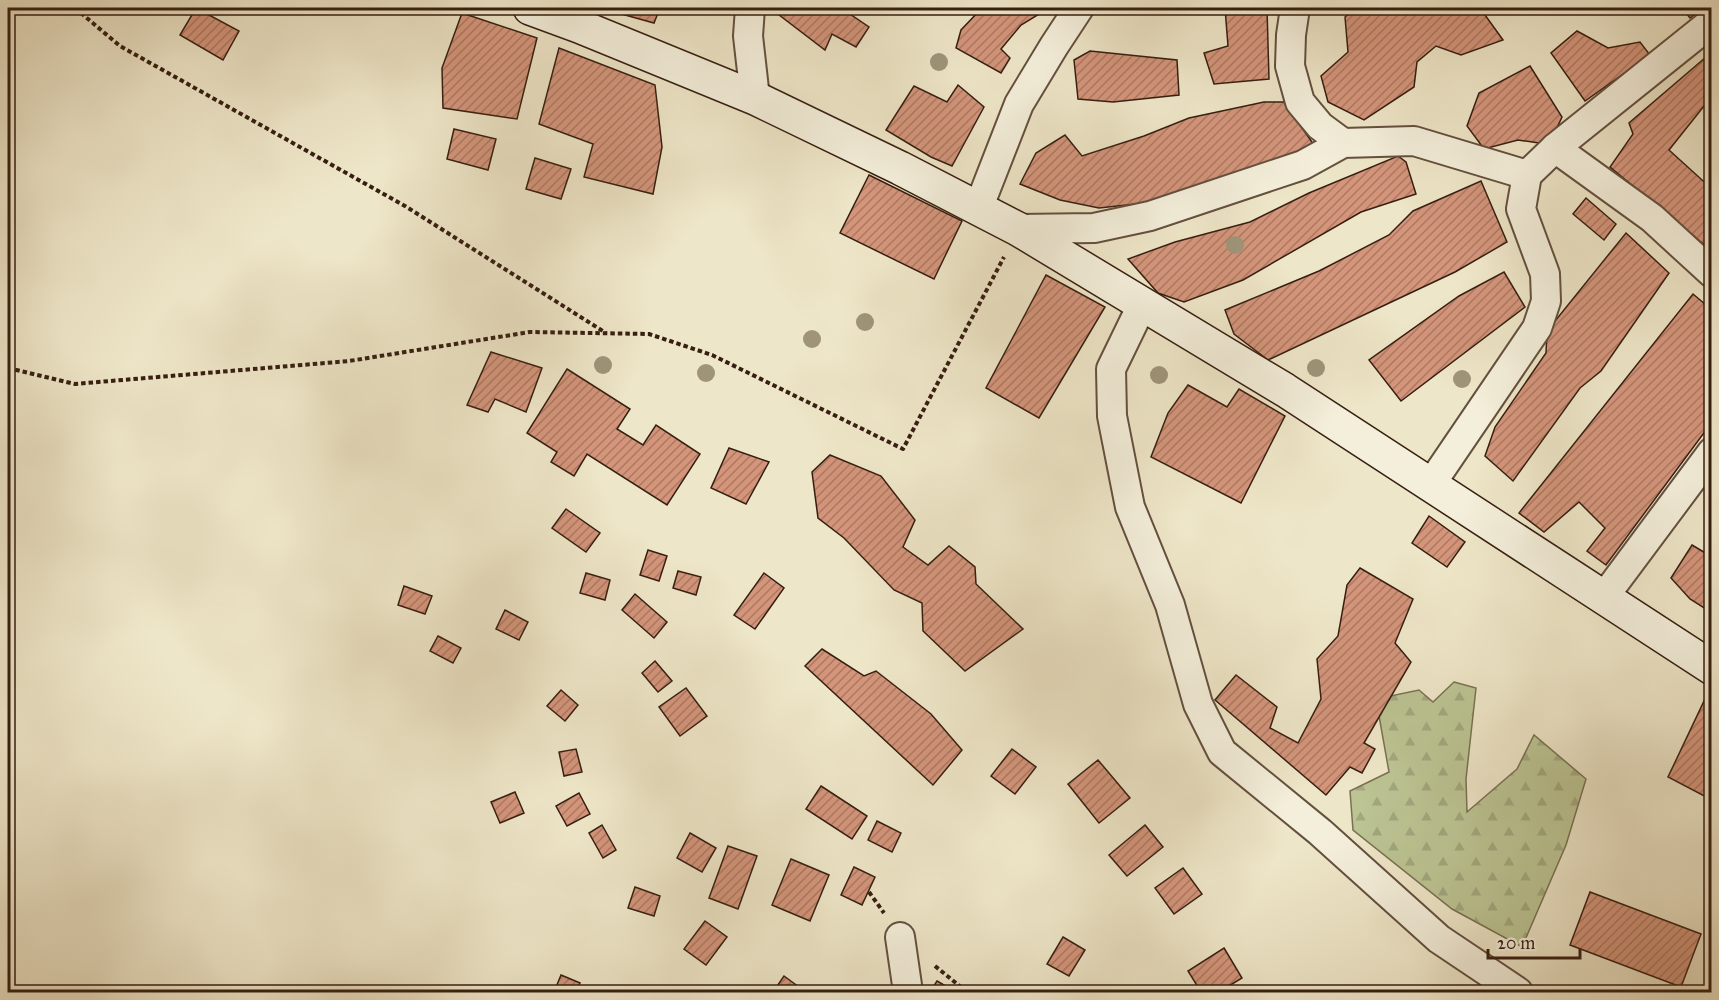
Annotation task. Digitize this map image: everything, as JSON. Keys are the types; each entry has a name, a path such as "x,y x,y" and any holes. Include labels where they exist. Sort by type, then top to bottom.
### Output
{"main road":[{"path":"530,8 582,17 900,168 1018,229 1143,303 1431,484 1712,668"}],"street":[{"path":"750,8 748,36 755,98"},
{"path":"978,209 1019,104 1079,8"},
{"path":"1295,8 1290,66 1300,102 1320,126 1343,143"},
{"path":"1431,484 1537,328 1546,301 1545,274 1521,209 1527,175 1555,148 1712,22"},
{"path":"1018,229 1094,228 1150,216 1303,165 1343,143 1414,141 1527,175"},
{"path":"1555,148 1652,218 1712,273"},
{"path":"1143,303 1111,369 1112,416 1130,507 1170,604 1198,704 1222,752 1320,832 1439,939 1518,993"},
{"path":"1604,597 1712,452"},
{"path":"900,938 908,993"}],"path":[{"path":"75,8 120,46 405,206 606,333"},
{"path":"8,368 75,384 349,361 530,332 649,334 712,355 903,449 1018,229"}],"green space":[{"path":"1454,682 1476,688 1466,779 1467,812 1517,769 1534,735 1586,779 1566,845 1522,947 1452,909 1353,830 1350,791 1389,772 1376,699 1419,690 1433,702"}],"building":[{"path":"196,8 239,31 223,60 180,35"},
{"path":"600,8 660,8 654,23"},
{"path":"770,8 850,8 847,12 869,27 856,47 832,34 825,50"},
{"path":"982,8 1049,8 1021,25 1001,49 1010,58 1001,73 956,48 961,30"},
{"path":"1225,8 1267,8 1269,79 1214,84 1204,53 1228,46"},
{"path":"1356,8 1480,8 1503,40 1461,55 1436,46 1417,62 1414,87 1364,120 1328,102 1321,76 1348,52 1345,17"},
{"path":"1682,8 1702,8 1690,18"},
{"path":"462,13 537,38 517,119 443,108 442,68"},
{"path":"1577,31 1608,48 1640,42 1650,55 1585,101 1551,53"},
{"path":"559,48 655,85 662,147 653,194 584,177 593,144 539,124"},
{"path":"1712,49 1712,96 1669,150 1712,189 1712,243 1707,247 1610,167 1633,134 1629,123 1706,57"},
{"path":"1090,51 1177,60 1179,95 1113,102 1078,99 1074,60"},
{"path":"1530,66 1562,117 1555,132 1539,143 1518,140 1484,149 1467,126 1479,93"},
{"path":"958,85 984,107 952,166 931,157 886,130 914,86 947,102"},
{"path":"1264,102 1284,102 1321,155 1164,201 1099,208 1060,200 1020,184 1036,153 1065,135 1082,156 1144,136 1189,118"},
{"path":"454,129 496,139 488,170 447,159"},
{"path":"1398,156 1406,162 1416,194 1361,212 1243,280 1184,302 1158,293 1128,259 1175,242 1250,222 1309,193"},
{"path":"535,158 571,169 561,199 526,189"},
{"path":"869,175 962,221 934,279 840,233"},
{"path":"1481,181 1507,242 1455,272 1268,360 1234,334 1225,310 1319,271 1389,235 1413,211"},
{"path":"1586,198 1616,224 1604,240 1573,214"},
{"path":"1626,233 1669,273 1601,371 1580,388 1513,481 1485,456 1495,427 1546,353 1547,331"},
{"path":"1504,272 1525,307 1401,401 1369,360 1459,296"},
{"path":"1046,275 1105,307 1039,418 986,388"},
{"path":"1693,294 1712,310 1712,422 1606,565 1587,551 1605,528 1579,502 1544,532 1519,513"},
{"path":"491,352 542,368 526,412 495,399 488,412 467,405"},
{"path":"567,369 630,409 617,429 643,445 656,425 700,454 667,505 587,454 574,476 551,462 557,452 527,433"},
{"path":"1188,385 1227,407 1239,389 1285,416 1241,503 1151,457 1168,413"},
{"path":"729,448 769,462 746,504 711,488"},
{"path":"830,455 881,476 915,520 903,547 928,565 949,546 975,567 976,584 1023,629 965,671 923,631 922,603 894,590 844,538 818,518 812,472"},
{"path":"566,509 600,533 586,552 552,528"},
{"path":"1429,516 1465,542 1447,567 1412,543"},
{"path":"1692,545 1712,557 1712,613 1690,599 1671,578"},
{"path":"648,550 667,556 659,581 640,575"},
{"path":"1360,568 1413,599 1395,643 1411,662 1364,743 1375,749 1362,773 1350,767 1326,795 1215,700 1236,675 1277,707 1270,728 1298,743 1321,699 1317,659 1338,636 1347,585"},
{"path":"678,571 701,577 696,595 673,588"},
{"path":"586,573 610,580 605,600 580,593"},
{"path":"764,573 784,588 755,629 734,615"},
{"path":"404,586 432,596 425,614 398,605"},
{"path":"635,594 667,622 654,638 622,610"},
{"path":"505,610 528,622 519,640 496,629"},
{"path":"438,636 461,648 453,663 430,651"},
{"path":"822,649 864,676 876,671 931,714 962,750 933,785 805,666"},
{"path":"655,661 672,681 658,692 642,673"},
{"path":"686,688 707,716 680,736 659,707"},
{"path":"561,690 578,705 565,721 547,706"},
{"path":"1705,699 1712,704 1712,800 1668,777"},
{"path":"576,749 582,772 564,776 559,752"},
{"path":"1012,749 1036,767 1015,794 991,776"},
{"path":"1098,760 1130,798 1099,823 1068,784"},
{"path":"821,786 867,816 852,839 806,809"},
{"path":"515,792 524,813 500,823 491,802"},
{"path":"579,793 590,814 567,826 556,806"},
{"path":"877,821 901,833 892,852 868,840"},
{"path":"602,825 616,850 603,858 589,833"},
{"path":"1145,825 1163,847 1127,876 1109,855"},
{"path":"690,833 716,848 702,872 677,858"},
{"path":"728,846 757,856 738,909 709,898"},
{"path":"791,859 829,875 810,921 772,905"},
{"path":"854,867 875,877 862,905 841,895"},
{"path":"1183,868 1202,894 1174,914 1155,888"},
{"path":"635,887 660,896 654,916 628,908"},
{"path":"1590,892 1701,934 1681,987 1570,945"},
{"path":"705,921 727,937 706,965 684,949"},
{"path":"1063,937 1085,950 1069,976 1047,964"},
{"path":"1224,948 1242,978 1219,992 1201,992 1188,971"},
{"path":"561,975 580,983 576,992 554,992"},
{"path":"784,976 803,990 802,992 773,992"},
{"path":"937,981 956,992 930,992"}]}
